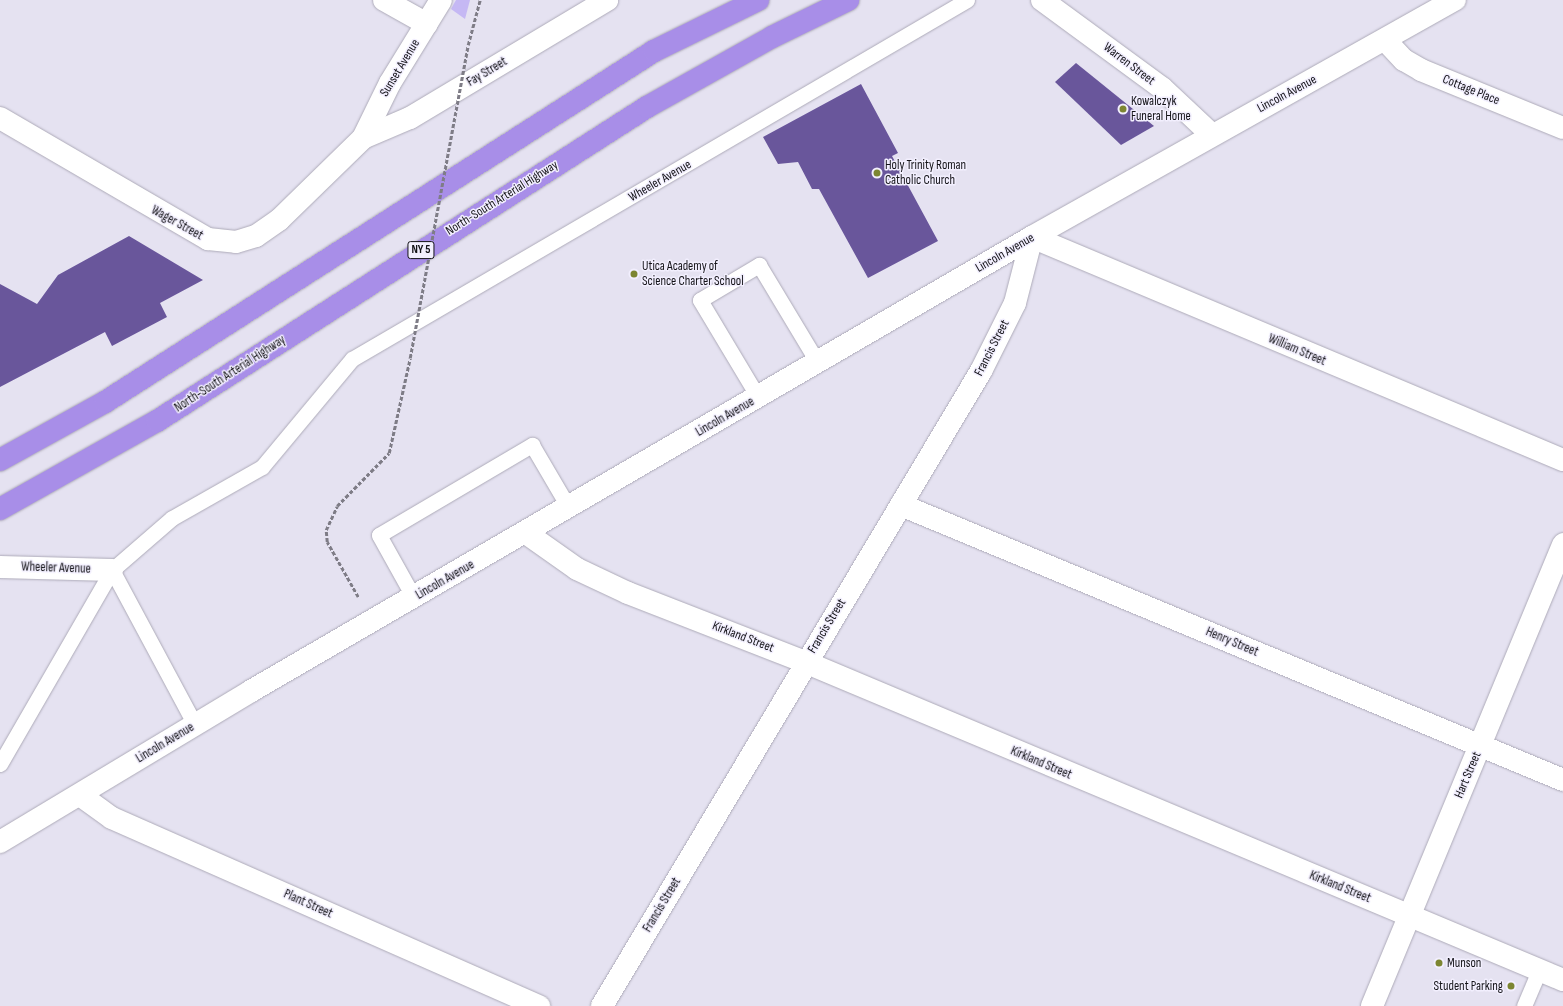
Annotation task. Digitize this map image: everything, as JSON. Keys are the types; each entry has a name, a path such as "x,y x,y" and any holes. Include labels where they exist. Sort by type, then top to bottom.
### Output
{"highway":[{"path":"0,460 105,402 654,51 739,0"},
{"path":"654,51 758,0"},
{"name":"North-South Arterial Highway","path":"0,509 157,421 647,107 772,37 848,0"}],"street":[{"path":"384,0 427,24"},
{"name":"Sunset Avenue","path":"363,138 390,83 441,0"},
{"name":"Fay Street","path":"363,138 410,118 607,0"},
{"name":"Warren Street","path":"1042,0 1162,88 1211,134"},
{"name":"Lincoln Avenue","path":"0,842 195,725 1032,237 1211,134 1386,41 1455,0"},
{"name":"Cottage Place","path":"1386,41 1404,60 1421,70 1563,128"},
{"name":"Wager Street","path":"0,118 208,239 236,242 256,236 279,220 363,138"},
{"name":"William Street","path":"1032,237 1563,460"},
{"name":"Francis Street","path":"602,1006 805,662 981,371 1012,309 1032,237"},
{"name":"Henry Street","path":"901,505 1563,780"},
{"name":"Kirkland Street","path":"526,533 577,569 596,578 805,662 1169,817 1563,980"},
{"name":"Hart Street","path":"1372,1006 1563,544"},
{"name":"Wheeler Avenue","path":"0,567 112,570"},
{"name":"Plant Street","path":"80,795 112,818 539,1006"}],"lane":[{"name":"Wheeler Avenue","path":"0,764 112,570 172,518 262,466 352,359 967,0"},
{"path":"758,397 700,300 759,266 818,363"},
{"path":"414,598 379,535 532,445 569,508"},
{"path":"112,570 195,725"},
{"path":"1524,1006 1539,970"}],"path":[{"path":"358,597 327,542 326,530 336,506 389,453 410,358 468,45 480,0"}],"shaded area":[{"path":"456,0 470,0 465,19 451,9"}],"building":[{"path":"1076,63 1154,126 1121,145 1055,82"},
{"path":"861,84 898,153 892,156 938,241 868,278 819,189 812,189 798,162 778,164 763,137"},
{"path":"129,236 203,280 160,303 167,317 112,346 105,332 0,387 0,284 37,304 58,275"}],"place":[{"name":"Kowalczyk Funeral Home","path":"1123,109"},
{"name":"Holy Trinity Roman Catholic Church","path":"877,173"},
{"name":"Utica Academy of Science Charter School","path":"634,274"},
{"name":"Munson","path":"1439,963"},
{"name":"Student Parking","path":"1511,986"}]}
